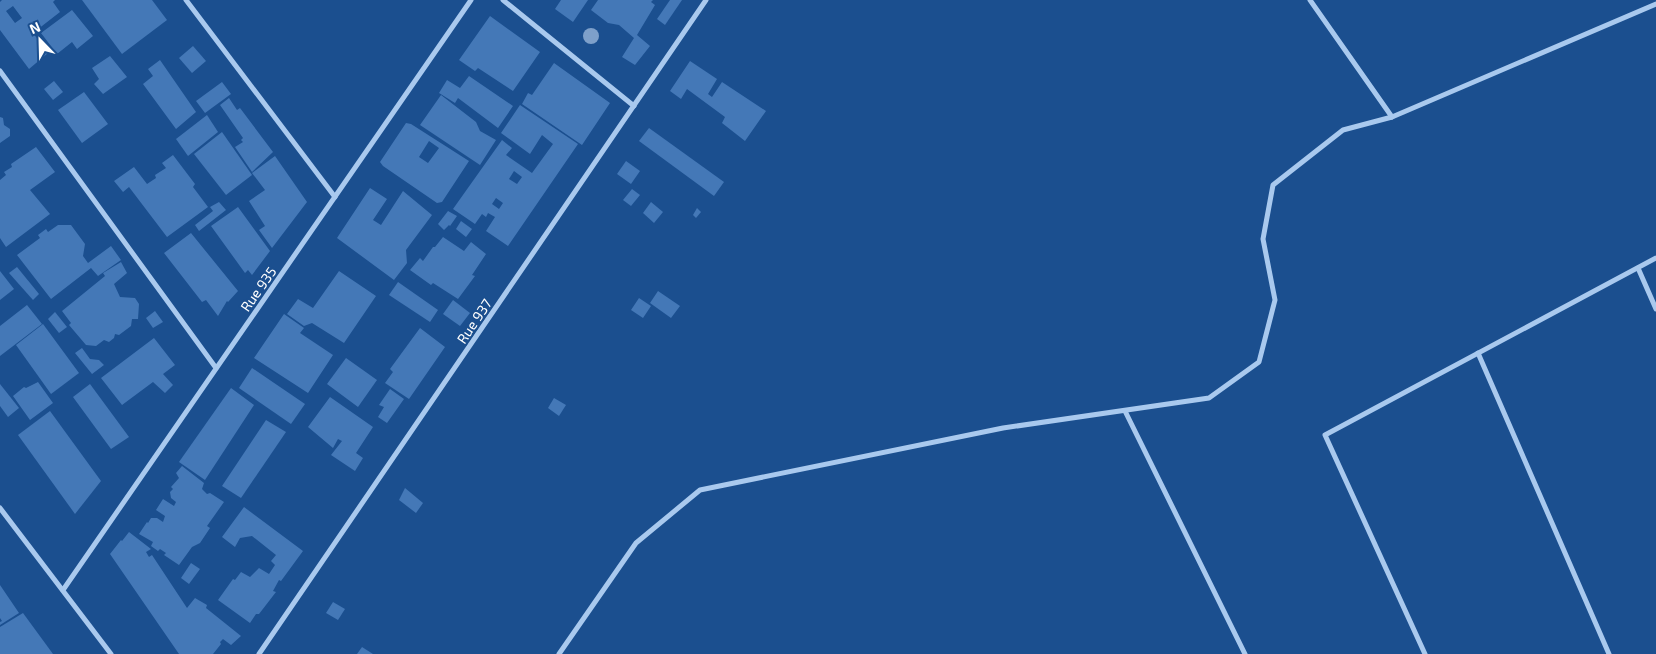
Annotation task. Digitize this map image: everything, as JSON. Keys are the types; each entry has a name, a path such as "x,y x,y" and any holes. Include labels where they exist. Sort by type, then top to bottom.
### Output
{"street":[{"path":"186,0 335,197"},
{"name":"Rue 935","path":"62,590 471,0"},
{"path":"502,0 634,106"},
{"name":"Rue 937","path":"259,654 706,0"},
{"path":"1310,0 1392,117"},
{"path":"559,654 636,543 700,490 1003,428 1209,398 1258,362 1275,300 1263,239 1273,186 1343,130 1392,117 1656,4"},
{"path":"0,71 216,368"},
{"path":"1425,654 1325,435 1656,258"},
{"path":"1638,268 1656,309"},
{"path":"1478,353 1609,654"},
{"path":"1125,410 1245,654"},
{"path":"0,508 111,654"}],"building":[{"path":"2,0 55,0 53,2 60,12 33,33 48,53 29,69 0,30 0,2","holes":["13,6 22,18 15,23 6,11"]},
{"path":"82,0 152,0 167,20 122,54"},
{"path":"561,0 588,0 573,22 555,9"},
{"path":"598,0 653,0 651,2 655,5 637,35 650,46 635,65 622,57 634,38 619,25 608,23 591,10"},
{"path":"670,0 682,0 665,25 657,19"},
{"path":"72,10 93,36 77,49 72,42 57,54 41,33"},
{"path":"490,16 540,52 513,91 478,68 475,71 459,60"},
{"path":"193,46 206,61 192,73 179,58"},
{"path":"110,56 127,77 103,94 94,84 99,79 92,68"},
{"path":"160,60 196,112 176,129 143,84 153,76 148,69"},
{"path":"690,61 717,79 708,94 712,97 722,82 766,111 745,141 722,123 725,117 687,89 681,99 670,91"},
{"path":"554,63 610,103 582,145 522,104 528,93 532,95"},
{"path":"469,76 513,106 498,128 458,98 455,103 439,93 447,80 460,88"},
{"path":"54,81 63,92 53,100 44,89"},
{"path":"222,82 231,94 205,113 196,101"},
{"path":"84,92 108,124 82,143 58,110"},
{"path":"441,95 476,122 480,131 496,140 480,165 420,125"},
{"path":"229,98 237,110 240,108 273,152 252,172 235,147 243,142 241,140 243,138 220,105"},
{"path":"520,105 578,144 508,246 486,231 495,217 488,213 486,217 482,214 475,224 453,209 502,140 512,148 506,155 532,173 553,144 542,135 530,154 501,133","holes":["514,171 522,177 517,184 509,179","496,198 503,203 499,209 492,204"]},
{"path":"207,115 218,132 188,156 176,139"},
{"path":"0,117 3,118 4,125 10,129 10,136 0,143"},
{"path":"406,123 411,124 469,161 442,202 437,203 380,162","holes":["429,141 439,148 428,163 419,157"]},
{"path":"649,128 724,182 714,196 639,141"},
{"path":"222,132 252,175 226,195 194,154"},
{"path":"36,147 55,172 30,190 50,214 6,247 0,238 0,180 6,175 4,172 12,167 11,164"},
{"path":"173,155 195,184 193,187 208,207 167,237 129,187 123,192 114,181 134,167 147,184 156,178 155,175 166,168 162,163"},
{"path":"275,156 307,202 272,248 259,230 265,226 249,201 265,190 252,173"},
{"path":"626,161 640,171 631,184 617,174"},
{"path":"370,188 387,199 373,220 381,225 403,191 432,215 406,250 407,263 394,280 337,238"},
{"path":"632,189 640,195 631,206 623,200"},
{"path":"219,202 226,210 199,231 195,225 213,211 210,207"},
{"path":"651,202 663,212 654,223 643,213"},
{"path":"238,207 270,251 252,275 248,270 245,273 211,226"},
{"path":"697,208 701,212 696,218 693,215"},
{"path":"448,211 457,216 450,226 444,230 438,224"},
{"path":"461,221 472,229 466,237 456,229"},
{"path":"58,225 71,225 85,244 83,256 88,263 111,246 121,260 98,276 91,268 51,299 17,255 40,238 38,235 46,229 48,232"},
{"path":"191,233 238,291 227,301 218,316 206,300 202,302 164,253"},
{"path":"443,237 464,251 471,242 486,254 472,275 475,276 458,299 433,283 431,285 410,270 420,258 423,261"},
{"path":"121,262 127,273 114,284 120,297 135,298 139,304 138,319 132,319 131,326 119,335 115,334 114,338 109,342 104,340 96,346 86,345 69,325 71,323 62,311 105,276 103,273"},
{"path":"17,267 39,294 33,300 9,273"},
{"path":"0,271 14,289 0,300"},
{"path":"339,271 376,296 344,343 312,323 304,326 287,314 298,299 313,308"},
{"path":"398,282 438,310 430,322 389,295"},
{"path":"658,291 680,306 671,318 650,303"},
{"path":"639,298 651,306 643,318 631,310"},
{"path":"453,300 470,313 460,326 443,314"},
{"path":"27,305 42,324 0,356 0,326"},
{"path":"155,311 163,322 153,328 146,318"},
{"path":"55,312 67,327 59,333 48,319"},
{"path":"284,314 304,328 300,333 333,355 308,393 254,358"},
{"path":"43,324 79,373 51,394 16,345"},
{"path":"420,328 445,347 409,399 385,383 393,372 390,369"},
{"path":"154,338 175,365 163,374 173,385 165,393 153,382 122,405 101,378"},
{"path":"82,348 90,359 99,360 104,365 92,374 75,353"},
{"path":"346,358 377,380 358,407 327,384"},
{"path":"252,368 305,404 291,424 239,388"},
{"path":"38,382 53,403 30,420 13,396 24,387 26,388"},
{"path":"0,384 19,408 8,417 0,406"},
{"path":"90,384 129,437 111,449 73,397"},
{"path":"231,388 254,405 205,480 179,462"},
{"path":"390,389 404,399 387,423 378,417 384,407 379,405"},
{"path":"330,397 373,427 356,453 363,458 355,471 331,455 342,441 338,439 333,448 308,427"},
{"path":"554,398 566,405 559,416 548,408"},
{"path":"50,411 101,481 75,514 18,435"},
{"path":"266,420 286,432 241,498 222,486"},
{"path":"182,466 204,483 202,489 207,494 210,493 224,502 207,526 210,528 200,543 192,547 179,565 164,555 166,553 160,549 158,551 151,546 153,542 139,534 151,518 157,518 163,522 165,516 156,510 163,499 174,506 176,502 171,498 170,492 173,489 171,487 179,478 176,473"},
{"path":"405,488 423,503 416,513 399,500"},
{"path":"244,507 303,551 281,581 279,580 273,591 276,592 250,623 218,600 233,579 235,580 241,572 250,577 259,568 269,574 275,565 271,561 276,555 252,536 240,538 235,547 222,537"},
{"path":"129,532 151,549 146,552 149,557 152,555 187,608 195,598 207,605 206,608 241,636 231,645 223,639 213,654 179,654 110,554"},
{"path":"191,563 200,569 189,584 181,578"},
{"path":"0,585 19,613 0,625 2,621 0,618"},
{"path":"333,602 345,609 338,620 326,613"},
{"path":"23,613 53,654 0,654 0,627"},
{"path":"362,647 373,654 357,654"}]}
